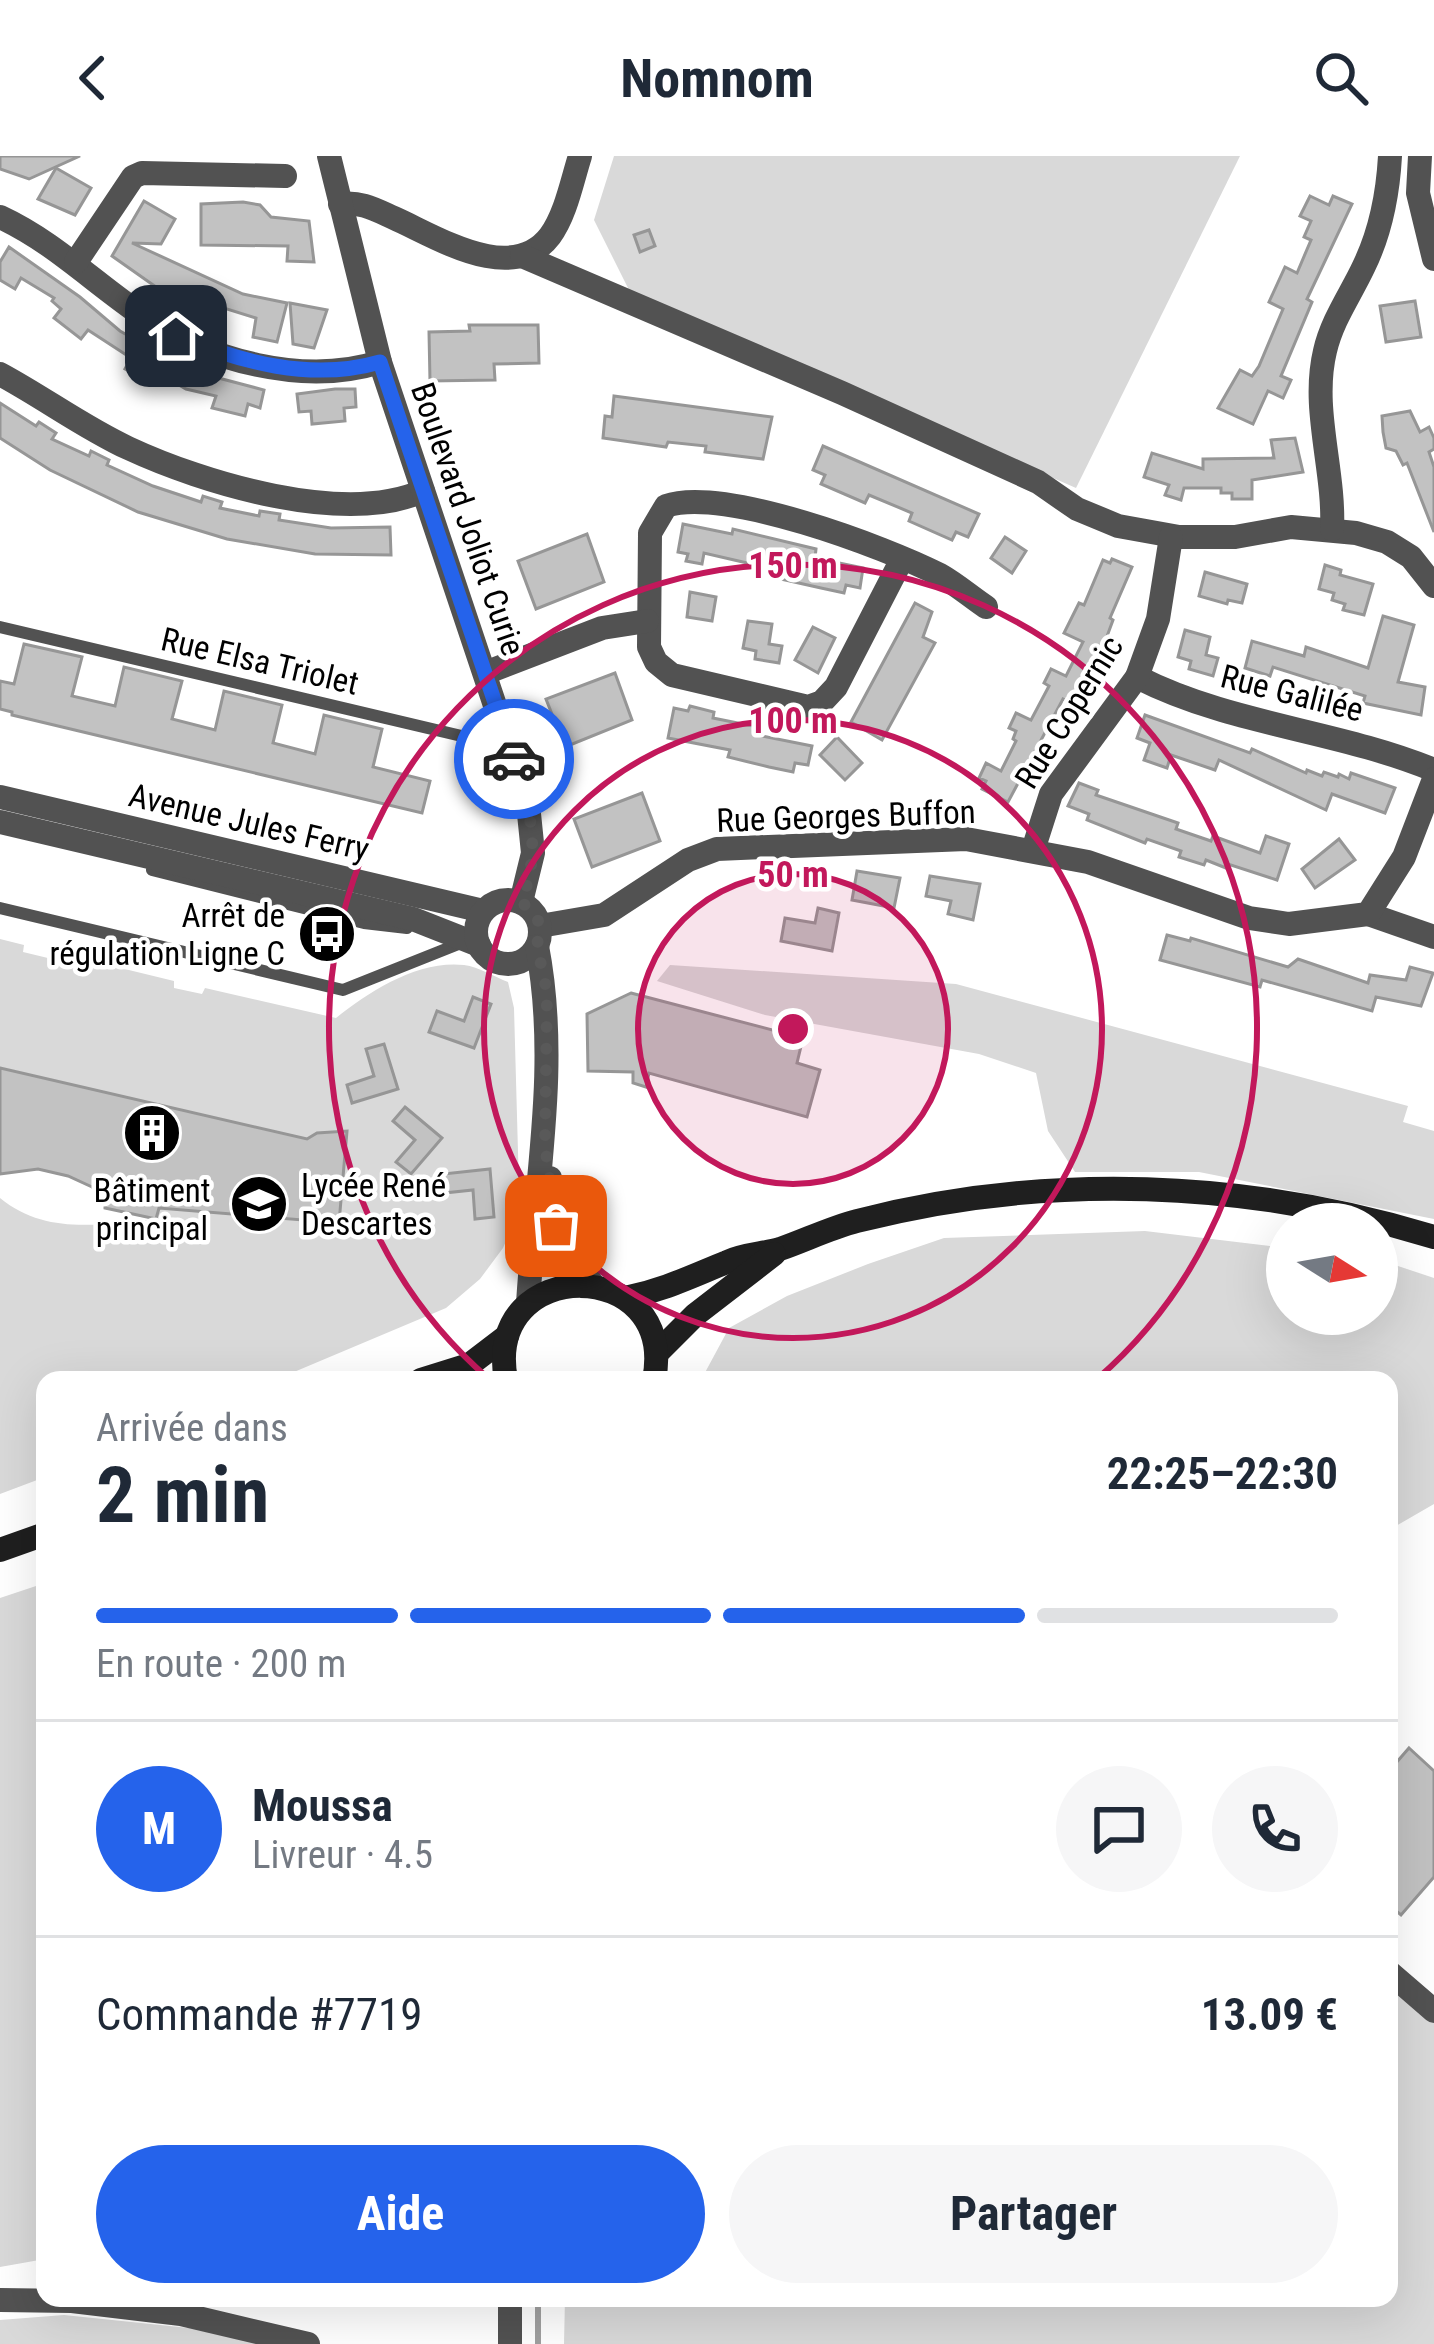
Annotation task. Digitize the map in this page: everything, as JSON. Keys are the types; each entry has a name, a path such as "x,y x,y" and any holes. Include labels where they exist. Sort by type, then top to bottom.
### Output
{"main road":[{"path":"625,1298 673,1288 732,1259 780,1249 837,1227 983,1195 1111,1187 1205,1192 1288,1202 1434,1237"},
{"path":"657,1353 695,1315 780,1249"},
{"path":"450,1371 469,1365 508,1336 528,1304 551,1289 593,1285 625,1298 650,1328 657,1353 655,1371"},
{"path":"504,1371 508,1336"},
{"path":"0,1550 36,1537"}],"street":[{"name":"Boulevard Joliot Curie","path":"329,156 380,362 533,829 531,869 521,902"},
{"path":"340,204 364,205 467,250 501,259 522,256 550,236 580,156"},
{"path":"1332,529 1332,476 1321,374 1338,315 1376,234 1390,156"},
{"path":"1414,161 1434,259"},
{"path":"76,262 133,176 285,176"},
{"path":"0,217 76,262 92,279 176,336 238,359 321,371 380,362"},
{"path":"522,256 1038,482 1077,509 1118,526 1171,537 1235,537 1291,527 1332,529 1387,542 1411,557 1434,586"},
{"path":"0,374 129,448 221,481 267,493 366,503 385,503 423,491"},
{"path":"901,561 836,687 823,702 808,707 672,675 656,662 649,647 650,533 666,506 682,500 854,538 940,575 986,607"},
{"name":"Rue Copernic","path":"1033,850 1051,794 1137,677 1158,619 1171,537"},
{"path":"485,673 602,628 647,621"},
{"name":"Rue Galilée","path":"1137,677 1208,708 1334,736 1434,774"},
{"path":"1434,774 1404,857 1368,914 1434,937"},
{"name":"Avenue Jules Ferry","path":"0,796 483,911"},
{"name":"Avenue Jules Ferry","path":"0,822 413,919 463,939"},
{"name":"Rue Georges Buffon","path":"539,936 604,914 688,860 717,849 966,839 1110,869 1249,918 1289,924 1368,914"},
{"path":"528,1304 545,1145 547,992 539,936 535,913 521,902 500,900 483,911 463,939 496,962 513,964 532,955 539,936"},
{"path":"513,964 544,1020"},
{"path":"545,1145 556,1226 593,1285"},
{"path":"1398,1980 1434,2011"},
{"path":"0,2300 36,2300"},
{"path":"122,2307 181,2314 308,2344"},
{"path":"507,2344 510,2307"}],"lane":[{"name":"Rue Elsa Triolet","path":"0,627 494,743 508,742"},
{"path":"0,832 364,923 463,939"},
{"path":"0,908 343,990 463,939"}],"shaded area":[{"path":"614,156 1240,156 1076,488 631,294 594,220"},
{"name":"Lycée René Descartes","path":"0,939 24,945 23,952 52,959 55,952 174,981 174,988 202,994 205,988 336,1018 412,972 447,965 481,970 508,982 514,1008 519,1188 515,1220 503,1248 480,1279 446,1308 296,1371 36,1371 36,1480 0,1494 0,1198 36,1218 75,1225 155,1219 159,1208 339,1223 347,1132 317,1133 307,1139 0,1067"},
{"path":"670,965 956,984 1408,1106 1403,1122 1434,1131 1434,1219 1398,1212 1398,1203 1354,1203 1199,1172 1075,1172 1048,1131 1036,1073 979,1054 765,1015 657,981"},
{"path":"1145,1231 1266,1245 1266,1335 1398,1335 1398,1266 1434,1278 1434,1504 1398,1525 1398,1371 706,1371 729,1328 787,1296 944,1238"},
{"path":"36,1586 36,2261 0,2267 0,1598"},
{"path":"1398,1991 1434,2023 1434,2344 564,2344 565,2307 1398,2307"},
{"path":"64,2315 208,2330 263,2344 0,2344 0,2320"}],"building":[{"path":"0,156 80,156 29,179 0,169"},
{"path":"56,168 91,188 75,215 38,199"},
{"path":"1310,196 1329,205 1333,196 1352,204 1307,299 1312,302 1281,376 1291,380 1283,398 1268,391 1253,424 1218,408 1240,370 1252,376 1259,366 1283,309 1269,302 1285,267 1297,273 1311,240 1304,237 1311,221 1300,216"},
{"path":"144,201 175,219 161,244 132,243 243,294 287,303 277,342 253,337 256,318 224,308 216,326 177,310 162,302 156,287 112,256"},
{"path":"201,204 260,205 271,217 309,221 314,262 287,261 288,246 201,245"},
{"path":"649,230 655,246 640,252 634,235"},
{"path":"9,247 120,331 192,371 264,390 260,408 248,404 245,416 212,408 216,396 186,389 160,374 154,385 125,369 131,358 88,330 81,339 54,318 61,309 54,298 21,278 15,289 0,280 0,262"},
{"path":"1415,301 1421,337 1386,342 1380,306"},
{"path":"290,303 327,310 314,348 293,344"},
{"path":"469,325 538,325 539,363 494,364 495,380 430,381 429,332 470,331"},
{"path":"355,389 356,407 344,408 345,421 312,424 311,411 299,412 297,394"},
{"path":"614,396 772,417 763,459 705,452 706,446 668,442 666,447 603,438 605,416 612,417"},
{"path":"0,403 56,433 52,439 89,456 91,451 109,460 107,465 201,502 203,496 222,502 220,508 259,516 260,511 280,514 279,520 331,528 390,527 391,555 315,554 227,539 138,512 50,470 0,438"},
{"path":"1410,411 1420,432 1429,427 1434,438 1434,449 1429,452 1434,467 1434,532 1407,463 1403,465 1396,451 1386,448 1382,416"},
{"path":"1295,438 1303,472 1252,480 1252,499 1232,499 1232,493 1221,493 1221,488 1184,488 1181,500 1165,495 1169,485 1144,477 1152,453 1203,469 1203,459 1274,458 1271,440"},
{"path":"823,446 979,514 968,537 956,532 952,540 909,521 912,513 869,495 865,503 821,484 825,475 813,470"},
{"path":"683,524 732,534 733,529 816,549 815,558 863,568 860,588 846,585 844,593 821,588 781,579 782,571 704,553 702,564 686,561 688,554 678,552"},
{"path":"587,534 604,582 536,609 518,561"},
{"path":"1005,537 1026,551 1012,573 991,558"},
{"path":"1112,559 1132,567 1106,639 1074,704 1063,699 1008,802 982,789 986,781 979,778 986,763 1001,771 1016,741 1016,731 1009,728 1016,713 1031,720 1049,686 1044,683 1051,669 1066,676 1083,642 1064,633 1079,603 1084,605 1103,560 1110,563"},
{"path":"1325,565 1341,570 1340,575 1373,584 1364,615 1343,610 1345,604 1332,600 1334,593 1319,589"},
{"path":"1205,572 1247,584 1242,603 1199,596"},
{"path":"690,592 716,597 712,621 687,617"},
{"path":"915,603 932,612 923,637 935,643 882,740 851,722"},
{"path":"1383,616 1414,625 1398,682 1425,687 1421,715 1363,703 1365,696 1273,667 1270,676 1245,668 1252,641 1304,656 1306,647 1368,668"},
{"path":"748,621 772,624 769,644 782,646 779,663 755,659 756,651 743,648"},
{"path":"813,627 835,638 818,673 795,660"},
{"path":"1185,630 1210,637 1206,655 1218,658 1213,676 1189,669 1191,661 1178,657"},
{"path":"24,644 82,657 72,696 115,706 124,667 182,681 172,719 215,730 224,691 282,705 273,743 315,754 324,715 382,729 373,767 430,781 422,813 12,715 0,709 0,681 14,684"},
{"path":"615,673 632,720 565,747 546,699"},
{"path":"690,706 714,712 713,718 763,728 762,736 812,746 808,765 795,763 793,772 728,757 730,750 668,738 674,708 688,711"},
{"path":"1145,715 1250,753 1252,749 1306,773 1349,779 1351,773 1395,788 1385,813 1332,794 1326,810 1219,760 1215,770 1171,755 1167,768 1144,760 1150,743 1137,738"},
{"path":"837,737 862,763 845,780 820,755"},
{"path":"1079,783 1098,790 1096,795 1178,823 1176,829 1211,841 1213,836 1260,853 1266,836 1289,844 1277,880 1228,864 1226,868 1206,860 1204,865 1179,857 1181,851 1147,839 1145,843 1087,820 1089,814 1068,806"},
{"path":"642,793 660,841 592,867 574,819"},
{"path":"1339,839 1355,860 1315,888 1302,869"},
{"path":"857,871 900,878 894,908 852,900"},
{"path":"930,876 980,884 973,920 948,914 951,901 926,896"},
{"path":"818,908 839,913 832,951 781,941 785,918 815,923"},
{"path":"1167,935 1288,967 1298,959 1368,983 1370,975 1406,980 1410,967 1433,973 1421,1006 1376,997 1372,1011 1262,980 1260,987 1160,960"},
{"path":"631,993 803,1038 797,1063 820,1070 807,1117 649,1073 646,1087 633,1083 633,1072 588,1071 587,1014"},
{"path":"473,997 491,1004 474,1048 429,1032 437,1011 464,1021"},
{"path":"384,1044 398,1089 352,1103 347,1085 374,1076 366,1049"},
{"path":"0,1068 307,1139 317,1133 347,1131 339,1223 159,1208 156,1219 105,1208 105,1198 68,1176 38,1169 0,1174"},
{"path":"405,1107 442,1138 411,1174 396,1162 415,1140 393,1121"},
{"path":"490,1169 494,1217 475,1219 473,1190 444,1193 443,1174"},
{"path":"1409,1748 1434,1771 1434,1877 1401,1915 1398,1912 1398,1761"}],"waterway":[{"path":"538,2307 538,2344"}],"way so far":[{"path":"514,759 533,829 531,869 521,902 535,913 540,926 537,946 547,992 545,1145 556,1226"}],"place":[{"name":"Arrêt de régulation Ligne C","path":"327,934"},
{"name":"Bâtiment principal","path":"152,1133"},
{"name":"Lycée René Descartes","path":"259,1204"}],"route":[{"path":"176,336 238,359 286,368 335,371 380,362 514,759"}]}
